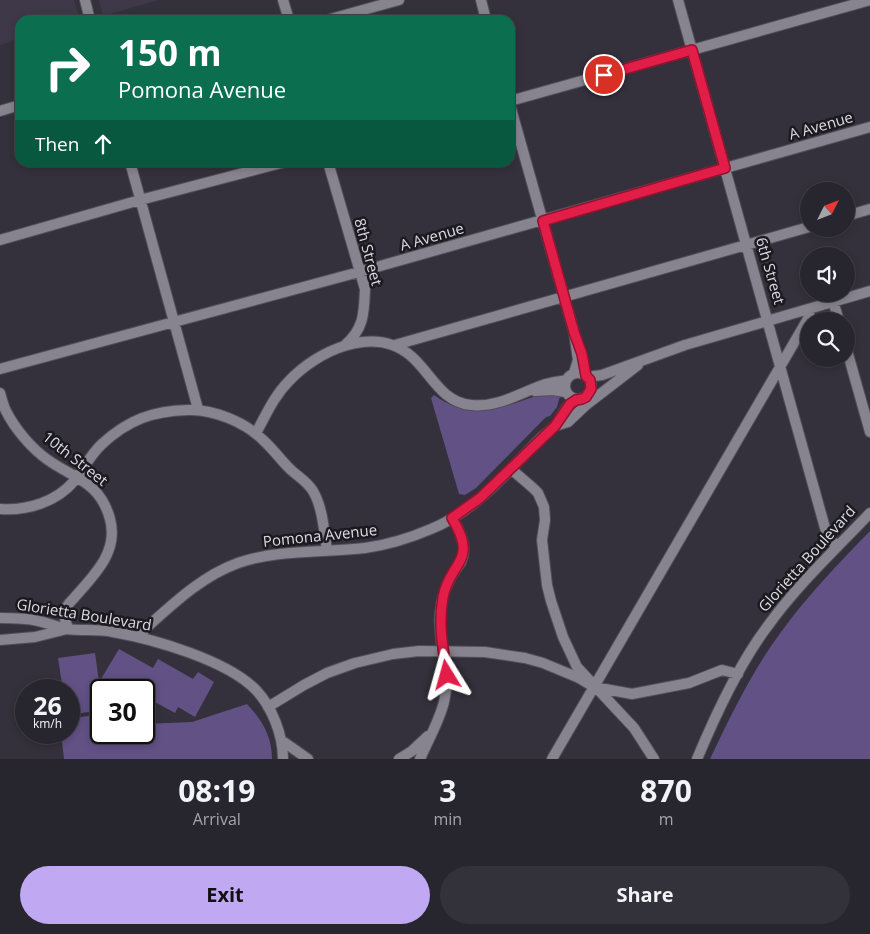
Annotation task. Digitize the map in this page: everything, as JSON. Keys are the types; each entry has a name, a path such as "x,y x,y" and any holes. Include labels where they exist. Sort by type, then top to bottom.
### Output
{"street":[{"path":"85,0 89,15"},
{"path":"283,0 288,15"},
{"path":"345,15 399,0"},
{"path":"481,0 485,15"},
{"name":"6th Street","path":"678,0 827,535 837,547"},
{"path":"515,100 870,0"},
{"path":"0,111 15,107"},
{"path":"515,123 591,389"},
{"name":"A Avenue","path":"0,369 359,272 870,128"},
{"path":"131,167 198,409"},
{"path":"0,240 140,200 266,167"},
{"name":"8th Street","path":"329,167 364,289 364,310 361,323 356,334 345,346"},
{"path":"855,213 870,209"},
{"path":"395,345 800,230"},
{"name":"Pomona Avenue","path":"855,294 870,290"},
{"name":"Pomona Avenue","path":"574,373 587,376 602,375 685,345 830,302"},
{"path":"552,759 809,317 810,309"},
{"path":"574,332 578,360 574,373 566,380 564,386 566,393 576,400"},
{"path":"256,433 274,399 287,383 316,358 345,346 378,342 395,345 410,355 444,393 458,402 470,405 491,404 544,384 566,380"},
{"path":"555,426 570,404 586,397 591,389 646,359"},
{"name":"Pomona Avenue","path":"139,637 144,629 200,582 219,571 239,563 270,555 384,544 430,529 452,518 480,498 555,426 565,424 586,405 646,359"},
{"path":"851,367 870,432"},
{"path":"527,391 553,390 566,393"},
{"name":"10th Street","path":"0,393 6,411 23,436 48,460 78,476 94,489 101,497 110,518 113,537 108,556 67,606 64,614 68,629"},
{"path":"538,441 566,393"},
{"path":"0,509 30,508 50,500 73,483 101,445 121,428 142,418 166,411 198,409 237,423 256,433 313,491 318,503 327,550"},
{"path":"511,469 533,488 544,508 545,520 542,540 547,585 551,601 563,636 578,667 594,687 632,694 689,683 722,670 738,674"},
{"name":"Glorietta Boulevard","path":"697,759 707,734 738,674 766,627 791,596 870,513"},
{"path":"420,759 438,720 447,686 440,626 443,596 448,582 462,559 463,546 461,533 452,518"},
{"name":"Glorietta Boulevard","path":"0,618 37,621 68,629 111,632 139,637 170,645 237,675 255,688 268,707 281,740 282,759"},
{"path":"0,640 35,637 68,629"},
{"path":"268,707 304,685 328,673 355,663 394,654 419,651 485,652 525,658 543,663 579,678 594,687 607,698 634,728 654,759"},
{"path":"399,759 412,751 428,735 438,720"},
{"path":"281,740 308,759"}],"shaded area":[{"path":"0,0 74,0 78,15 15,15 15,40 0,45"},
{"path":"99,0 158,0 106,15 103,15"},
{"path":"541,393 560,396 557,407 550,416 546,417 476,488 465,495 459,494 431,398 434,395 459,408 482,410 506,406"},
{"path":"870,531 870,759 710,759 742,694 770,647 812,593"},
{"path":"119,649 153,668 158,659 193,679 198,672 214,682 195,717 178,707 175,713 155,702 155,679 101,679"},
{"path":"95,653 99,679 90,679 90,712 80,713 80,679 61,679 58,658"},
{"path":"247,704 265,729 272,751 272,759 64,759 62,744 80,744 80,717 90,716 90,744 155,744 155,724 192,722"}],"route":[{"path":"447,675 440,626 443,596 448,582 462,559 463,546 461,533 452,518 480,498 555,426 570,404 586,397 591,389 590,380 586,376 582,354 543,221 725,168 692,50 604,75"}]}
